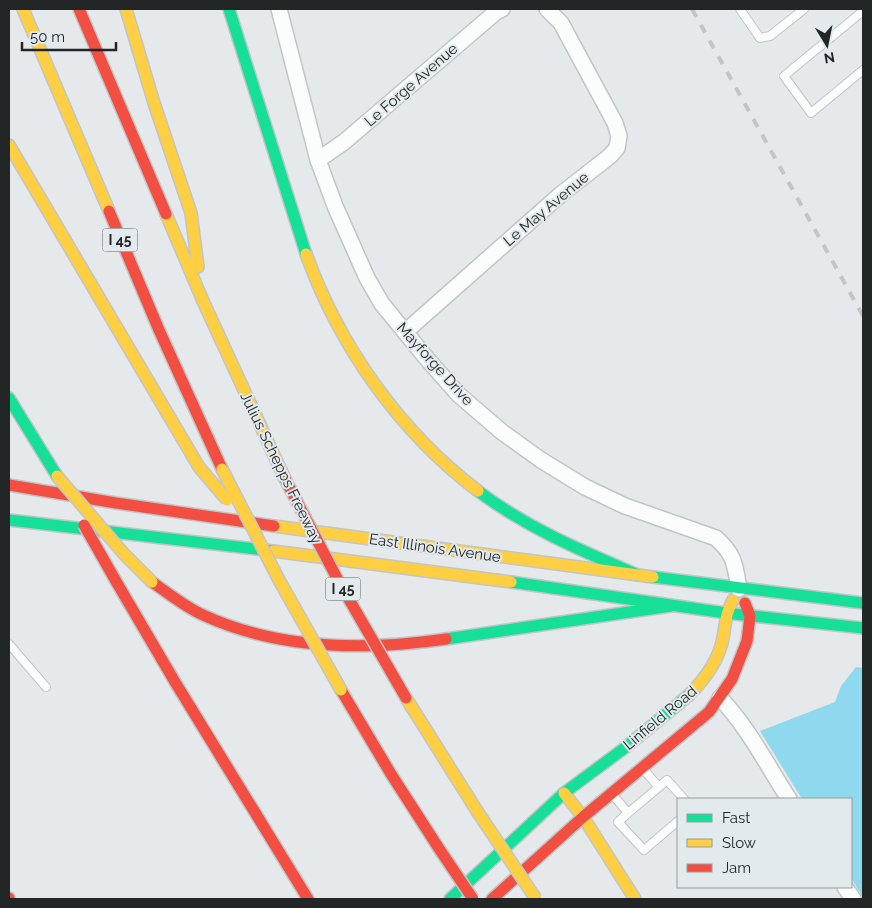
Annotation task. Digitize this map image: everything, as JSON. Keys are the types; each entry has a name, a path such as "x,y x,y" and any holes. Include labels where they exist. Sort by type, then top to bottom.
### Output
{"main road":[{"name":"I 45","path":"23,9 158,330 222,469 256,537 341,690 391,774 473,899"},
{"name":"Julius Schepps Freeway","path":"79,9 203,301 284,477 339,582 406,698 477,811 536,899"},
{"path":"126,9 154,103 191,213 203,301"},
{"path":"229,9 304,248 321,291 342,334 365,372 391,406 422,441 491,501 527,524 567,545 638,575"},
{"path":"9,144 199,467 256,537"},
{"path":"9,398 175,682 308,899"},
{"path":"56,476 124,554 152,582 202,615 234,628 266,637 300,644 340,646 436,642 671,606"},
{"name":"East Illinois Avenue","path":"9,485 122,505 739,589 863,603"},
{"name":"East Illinois Avenue","path":"9,520 154,536 451,574 671,606 863,628"},
{"name":"Linfield Road","path":"450,899 564,794 626,747 679,704 700,684 715,661 723,640 726,613 739,589"},
{"name":"Linfield Road","path":"492,899 583,817 643,769 709,712 732,679 747,641 750,616 739,589"},
{"path":"564,794 583,817 635,899"}],"street":[{"name":"Mayforge Drive","path":"279,9 318,160 335,206 367,278 382,304 404,332 459,395 502,432 541,460 585,487 625,506 716,538 726,547 734,560 739,589"},
{"name":"Le Forge Avenue","path":"318,160 344,142 496,12 502,9"},
{"name":"Le May Avenue","path":"404,332 560,195 610,156 617,148 619,136 615,123 561,23 547,9"},
{"path":"720,698 732,710 788,798"},
{"path":"626,747 643,769"},
{"path":"846,888 853,899"}],"lane":[{"path":"740,9 760,38 770,36 804,9"},
{"path":"863,11 784,76 811,113 863,70"},
{"path":"9,644 46,686"},
{"path":"643,769 659,787"},
{"path":"677,822 644,850 618,822 667,780 683,798"},
{"path":"611,794 628,813"}],"shaded area":[{"path":"856,667 863,668 863,898 852,880 852,798 801,798 760,731 835,702 841,686"}],"railway":[{"path":"692,9 863,316"}],"traffic: fast":[{"path":"229,9 306,254"},
{"path":"9,398 57,476"},
{"path":"478,491 535,528 638,575"},
{"path":"9,520 273,551"},
{"path":"653,577 863,603"},
{"path":"511,582 726,613 863,628"},
{"path":"446,639 671,606"},
{"path":"450,899 564,793 626,747 689,695"}],"traffic: slow":[{"path":"23,9 109,211"},
{"path":"126,9 154,103 191,213 198,267"},
{"path":"9,145 199,467"},
{"path":"166,214 203,301 284,477"},
{"path":"306,254 336,322 375,385 423,442 478,491"},
{"path":"199,467 227,500"},
{"path":"222,469 279,580 341,690"},
{"path":"57,476 124,554 152,582"},
{"path":"274,526 653,577"},
{"path":"273,551 511,582"},
{"path":"689,695 705,676 718,654 727,614 733,600"},
{"path":"406,698 477,811"},
{"path":"564,793 583,817 635,899"},
{"path":"477,811 536,899"}],"traffic: jam":[{"path":"79,9 166,214"},
{"path":"109,211 159,330 222,469"},
{"path":"284,477 339,582 406,698"},
{"path":"9,485 274,526"},
{"path":"84,525 117,583"},
{"path":"152,582 183,604 203,615 232,627 292,641 322,645 353,646 415,643 446,639"},
{"path":"117,583 175,682 308,899"},
{"path":"492,899 583,817 709,712 732,679 747,641 750,616 745,603"},
{"path":"341,690 391,774 438,847"},
{"path":"438,847 473,899"}]}
